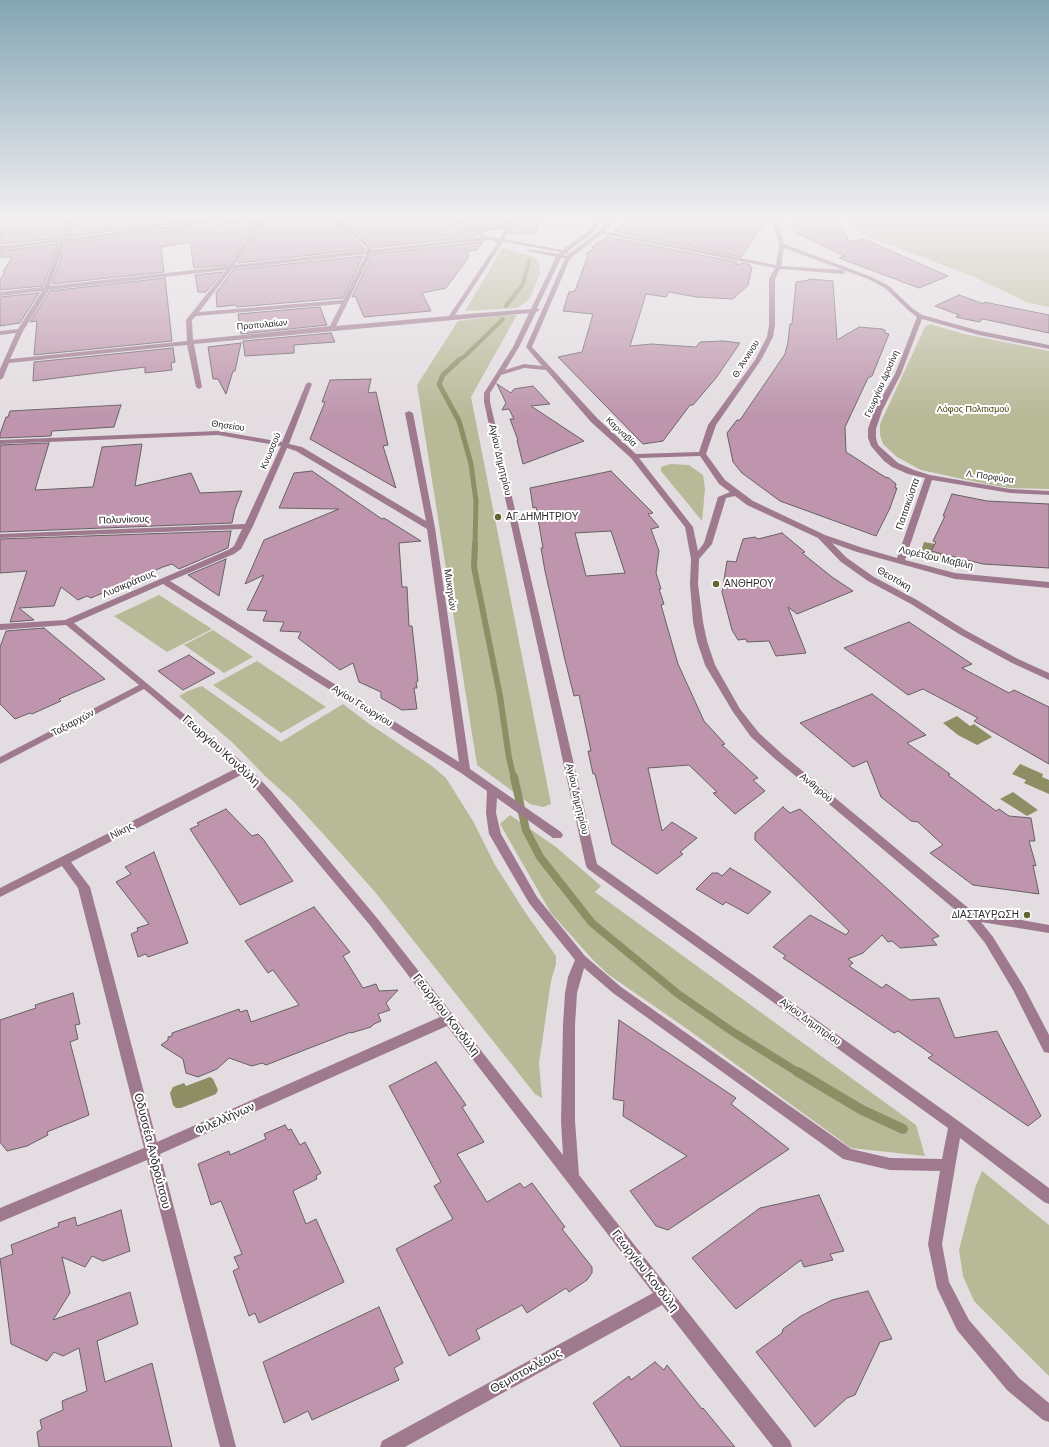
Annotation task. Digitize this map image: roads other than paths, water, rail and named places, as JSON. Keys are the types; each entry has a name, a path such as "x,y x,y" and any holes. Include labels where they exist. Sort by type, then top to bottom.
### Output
{"street":[{"path":"0,378 20,331 48,284"},
{"path":"0,294 86,284"},
{"path":"199,387 190,341 189,320 218,284"},
{"path":"332,328 353,284"},
{"path":"451,317 473,284"},
{"name":"Αγίου Δημητρίου","path":"545,284 516,347 487,393 487,402 592,866 955,1126 1049,1197"},
{"path":"548,368 528,347 556,284"},
{"name":"Θ. Άννινου","path":"702,454 705,441 712,425 758,360 770,337 772,325 772,284"},
{"path":"880,284 887,287 920,316 979,333 1049,347"},
{"path":"193,314 344,302"},
{"name":"Προπυλαίων","path":"6,361 190,341 544,310"},
{"name":"Γεωργίου Δροσίνη","path":"920,316 898,374 878,411 872,429 872,438 875,446 891,462 911,472 929,477"},
{"path":"0,333 20,331"},
{"path":"499,374 524,366 548,368"},
{"name":"Καρναβία","path":"548,368 594,420 634,456 689,527 695,559"},
{"name":"Κνωσσού","path":"249,526 285,445 308,384"},
{"name":"Μυκηνών","path":"409,413 431,528 465,771"},
{"name":"Θησείου","path":"0,442 218,433 285,445 299,449 431,528"},
{"path":"634,456 702,454 722,482 735,493"},
{"name":"Λ. Πορφύρα","path":"929,477 1002,490 1049,493"},
{"name":"Παπακώστα","path":"900,561 929,477"},
{"path":"695,559 708,544 722,497 735,493"},
{"name":"Θεοτόκη","path":"735,493 750,503 821,536 844,560 871,579 914,602 962,632 1015,661 1048,676"},
{"name":"Πολυνίκους","path":"0,536 249,526"},
{"name":"Λυσικράτους","path":"0,627 68,622 231,552 238,547 249,526"},
{"name":"Λορέτζου Μαβίλη","path":"821,536 860,550 955,576 1049,585"},
{"name":"Ανθηρού","path":"695,559 694,584 698,622 710,665 729,699 755,735 778,756 969,915 989,940 1018,987 1049,1048"},
{"name":"Αγίου Γεωργίου","path":"164,581 465,771 557,835"},
{"name":"Γεωργίου Κονδύλη","path":"68,622 244,769 310,844 784,1447"},
{"name":"Ταξιαρχών","path":"0,761 145,685"},
{"name":"Νίκης","path":"0,893 244,769"},
{"path":"492,790 491,813 495,834 533,900 581,959 617,990 848,1155 890,1164 948,1165"},
{"name":"Οδυσσέα Ανδρούτσου","path":"64,860 84,887 228,1447"},
{"path":"969,915 1049,929"},
{"path":"572,1177 568,1122 570,1017 571,993 574,977 581,959"},
{"name":"Φιλελλήνων","path":"0,1215 152,1151 449,1019"},
{"path":"955,1126 935,1244 942,1283 963,1326 1013,1384 1049,1414"},
{"name":"Θεμιστοκλέους","path":"388,1447 664,1296"}],"waterway":[{"path":"506,306 523,284"},
{"path":"457,361 465,356 503,319"},
{"path":"459,360 443,375 439,384 459,421 471,464 476,501 475,545"},
{"path":"475,544 474,567 500,696 509,758 514,778"},
{"path":"514,777 526,830 540,857 592,923 678,994 733,1032 799,1073"},
{"path":"798,1072 862,1110 903,1129"}],"place":[{"name":"ΑΓ.ΔΗΜΗΤΡΙΟΥ","path":"498,517"},
{"name":"ΑΝΘΗΡΟΥ","path":"716,584"},
{"name":"ΔΙΑΣΤΑΥΡΩΣΗ","path":"1027,915"}],"park label":[{"name":"Λόφος Πολιτισμού","path":"973,409"}]}
